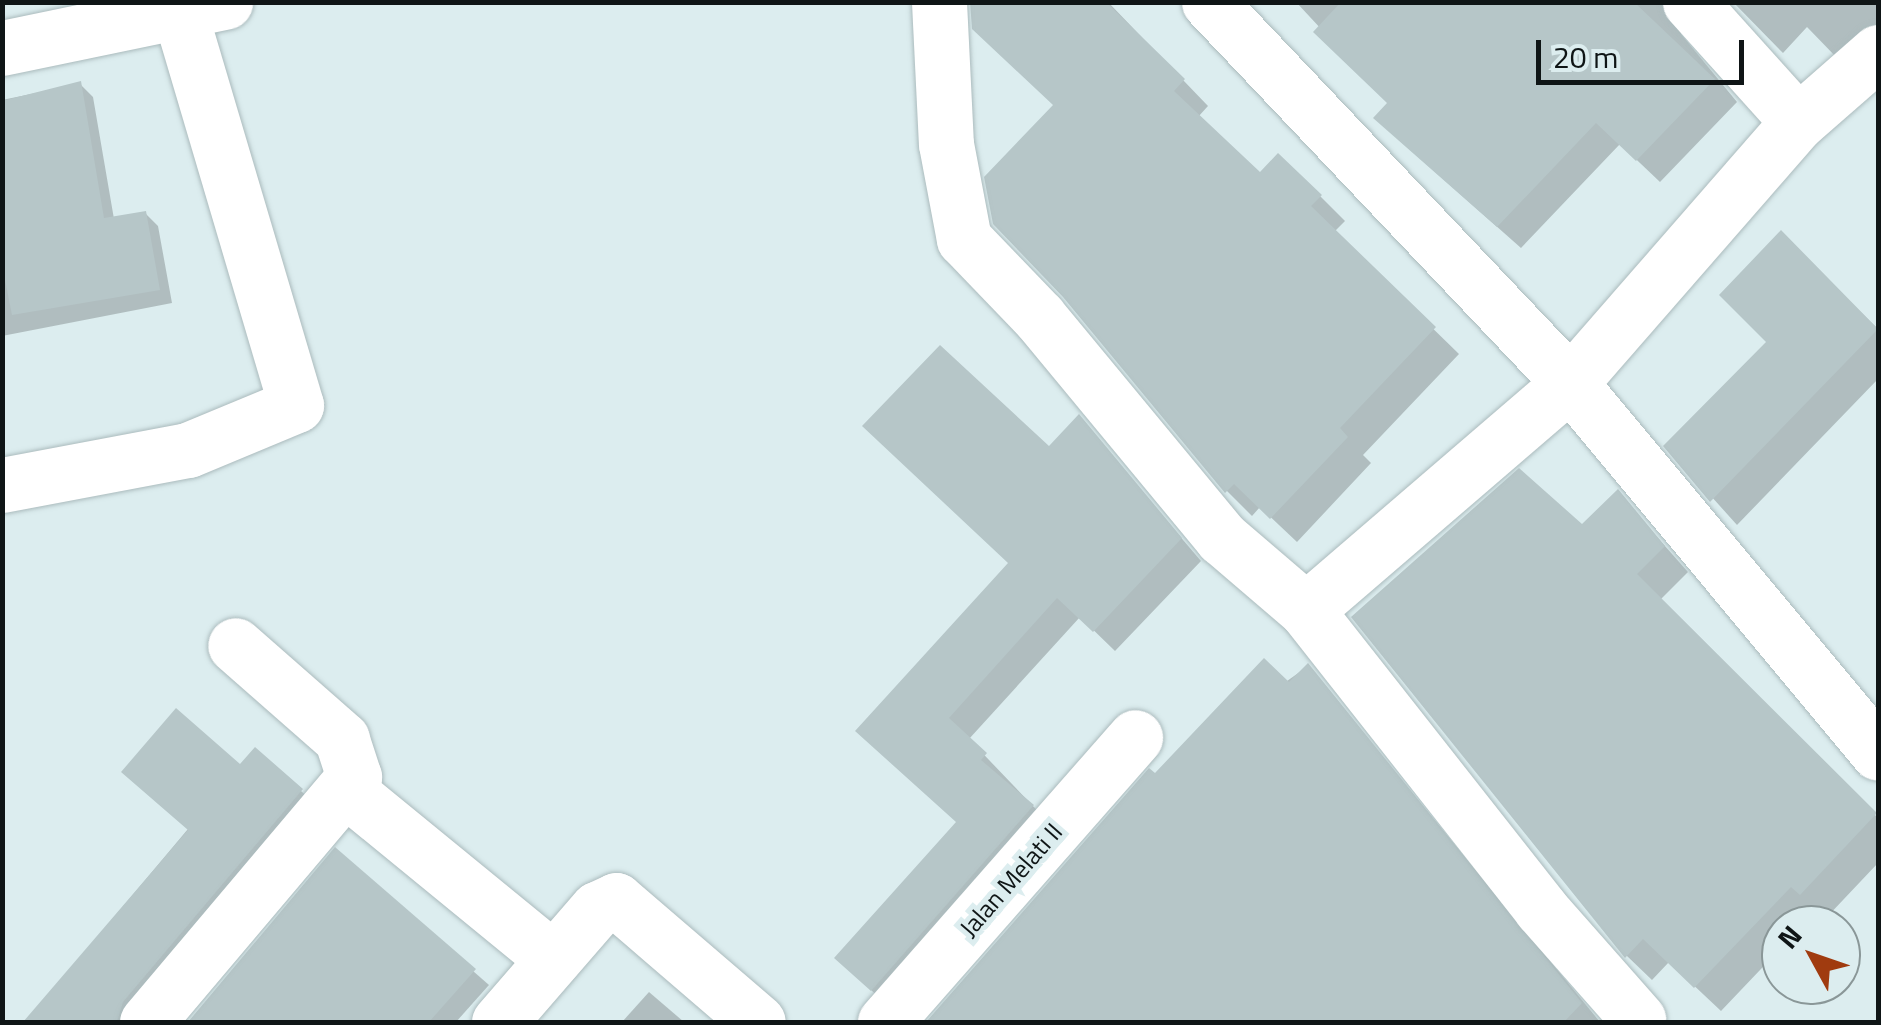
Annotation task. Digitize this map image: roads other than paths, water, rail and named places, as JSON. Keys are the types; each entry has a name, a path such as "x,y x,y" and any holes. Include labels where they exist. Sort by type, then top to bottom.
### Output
{"street":[{"path":"939,2 946,144 964,239 1039,317 1222,538 1306,610 1541,909 1638,1019"},
{"path":"1209,2 1570,383 1878,753"},
{"path":"1690,2 1798,122"},
{"path":"2,48 194,7 296,405 188,450 2,484"},
{"path":"1306,610 1570,383 1798,122 1878,52"},
{"path":"147,1022 348,791 354,777 342,740 235,645"},
{"name":"Jalan Melati II","path":"885,1022 1136,736"},
{"path":"348,791 553,959"},
{"path":"499,1022 597,908 616,900 758,1022"}]}
